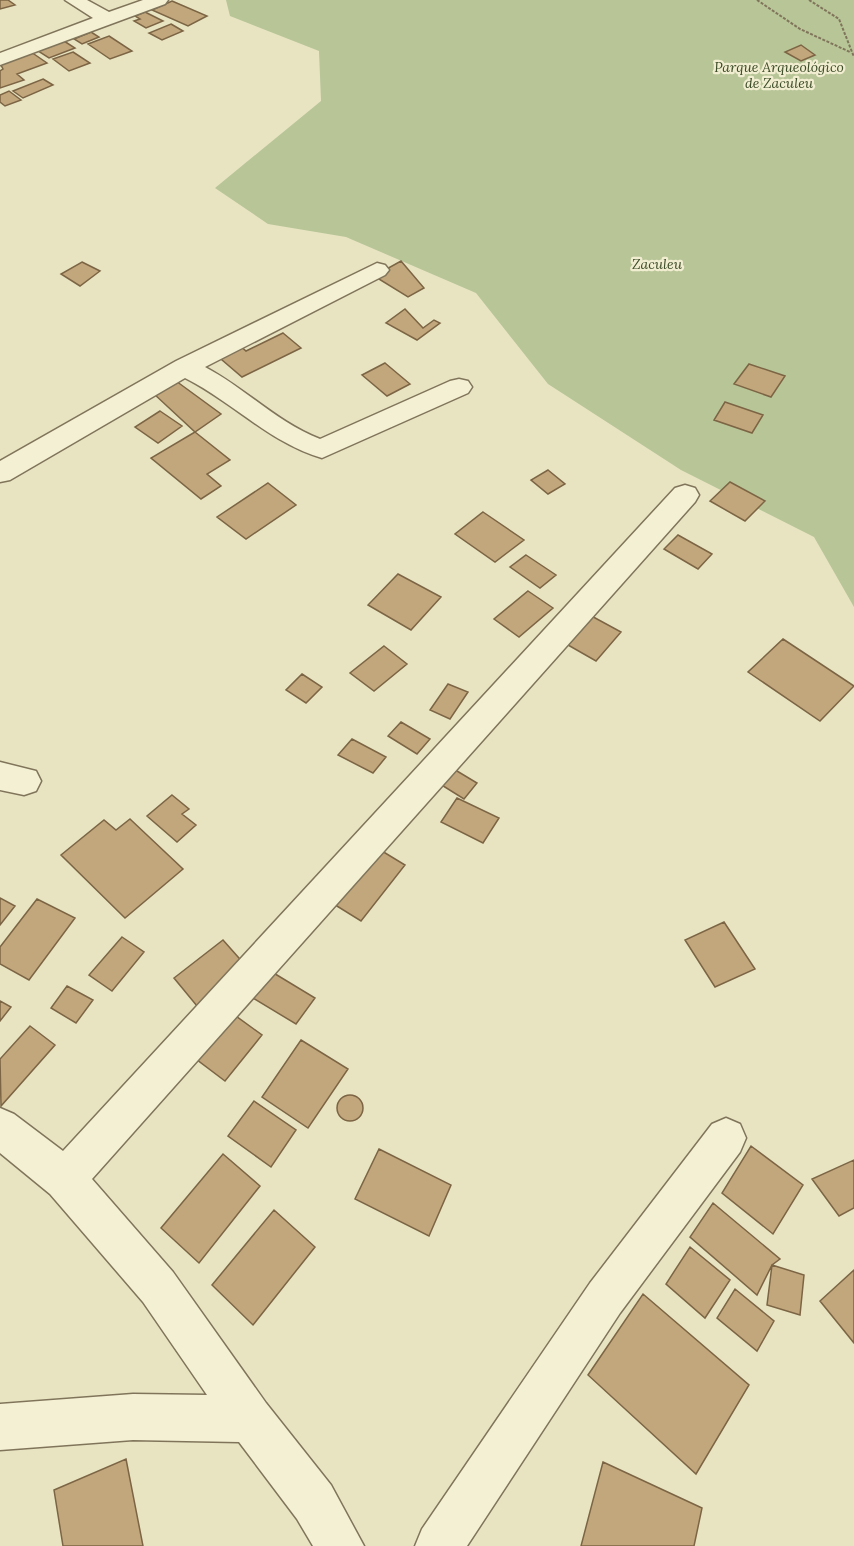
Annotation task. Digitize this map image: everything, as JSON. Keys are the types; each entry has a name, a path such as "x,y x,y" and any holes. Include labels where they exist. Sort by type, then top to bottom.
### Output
{"street":[{"path":"74,0 107,19"},
{"path":"0,59 159,0"},
{"path":"0,473 184,366 377,270"},
{"path":"184,366 225,388 268,421 310,446 322,449 459,387"},
{"path":"65,1179 686,495"},
{"path":"0,1128 65,1179 158,1287 250,1419 314,1502 340,1546"},
{"path":"439,1546 605,1298 726,1138"},
{"path":"0,1427 133,1417 250,1419"}],"path":[{"path":"757,0 800,29 850,52 854,57"},
{"path":"809,0 836,13 846,26 850,52"}],"green space":[{"name":"Zaculeu","path":"226,0 854,0 854,607 814,537 681,470 548,384 476,293 346,237 268,224 215,188 321,101 319,51 230,16"}],"building":[{"path":"0,0 8,0 15,5 0,9"},
{"path":"172,1 207,16 188,26 152,10"},
{"path":"145,12 163,21 146,28 134,21 140,19 135,16"},
{"path":"171,24 183,31 162,40 149,33"},
{"path":"91,32 99,37 82,44 74,39"},
{"path":"109,36 132,51 110,59 88,44"},
{"path":"64,41 75,48 49,58 38,51"},
{"path":"801,45 815,55 801,61 785,52"},
{"path":"31,52 47,63 17,74 24,80 0,88 0,71 3,69 0,63"},
{"path":"73,52 90,63 69,71 53,59"},
{"path":"43,79 53,85 23,98 13,91"},
{"path":"9,91 21,100 5,106 0,102 0,95"},
{"path":"401,261 424,288 408,297 374,276"},
{"path":"82,262 100,271 80,286 61,274"},
{"path":"405,309 423,328 434,320 440,323 417,340 386,323"},
{"path":"283,333 301,348 242,377 215,354 237,343 246,351"},
{"path":"385,363 410,384 387,396 362,375"},
{"path":"749,364 785,376 771,397 734,384"},
{"path":"176,381 221,414 195,432 154,394"},
{"path":"725,402 763,415 752,433 714,420"},
{"path":"160,411 182,426 158,443 135,427"},
{"path":"195,432 230,460 207,474 221,486 201,499 151,458"},
{"path":"548,470 565,484 548,494 531,480"},
{"path":"730,482 765,501 745,521 710,501"},
{"path":"268,483 296,505 246,539 217,517"},
{"path":"483,512 524,540 495,562 455,534"},
{"path":"678,535 712,554 698,569 664,549"},
{"path":"526,555 556,575 540,588 510,567"},
{"path":"398,574 441,597 411,630 368,605"},
{"path":"528,591 553,608 519,637 494,619"},
{"path":"586,613 621,632 596,661 561,641"},
{"path":"783,639 854,686 820,721 748,672"},
{"path":"384,646 407,664 374,691 350,673"},
{"path":"302,674 322,687 306,703 286,690"},
{"path":"448,684 468,692 450,719 430,710"},
{"path":"401,722 430,739 417,754 388,736"},
{"path":"352,739 386,757 373,773 338,755"},
{"path":"452,768 477,783 464,799 440,784"},
{"path":"172,795 189,809 182,814 196,825 177,842 147,816"},
{"path":"457,798 499,818 483,843 441,822"},
{"path":"130,819 183,869 125,918 61,855 104,820 116,830"},
{"path":"377,848 405,865 361,921 332,903"},
{"path":"0,898 15,906 0,925"},
{"path":"37,899 75,918 29,980 0,964 0,947"},
{"path":"724,922 755,969 715,987 685,940"},
{"path":"122,937 144,952 112,991 89,975"},
{"path":"223,940 246,966 197,1006 174,978"},
{"path":"267,969 315,998 296,1024 248,995"},
{"path":"67,986 93,1000 76,1023 51,1008"},
{"path":"0,1001 11,1007 0,1021"},
{"path":"229,1011 262,1035 225,1081 192,1056"},
{"path":"30,1026 55,1045 1,1106 0,1059"},
{"path":"301,1040 348,1069 308,1128 262,1097"},
{"path":"350,1095 359,1099 363,1108 359,1117 350,1121 341,1117 337,1108 341,1099"},
{"path":"254,1101 296,1130 271,1167 228,1136"},
{"path":"751,1146 803,1185 773,1234 722,1193"},
{"path":"379,1149 451,1185 429,1236 355,1199"},
{"path":"223,1154 260,1186 199,1263 161,1228"},
{"path":"854,1160 854,1208 839,1216 812,1179"},
{"path":"713,1203 780,1259 772,1265 757,1295 690,1237"},
{"path":"274,1210 315,1247 253,1325 212,1285"},
{"path":"690,1247 730,1280 705,1318 666,1284"},
{"path":"772,1265 804,1275 800,1315 767,1305"},
{"path":"854,1270 854,1343 820,1301"},
{"path":"735,1289 774,1321 757,1351 717,1318"},
{"path":"643,1294 749,1385 696,1474 588,1375"},
{"path":"126,1459 143,1546 63,1546 54,1490"},
{"path":"603,1462 702,1508 694,1546 581,1546"}],"park label":[{"name":"Parque Arqueológico de Zaculeu","path":"779,76"}]}
